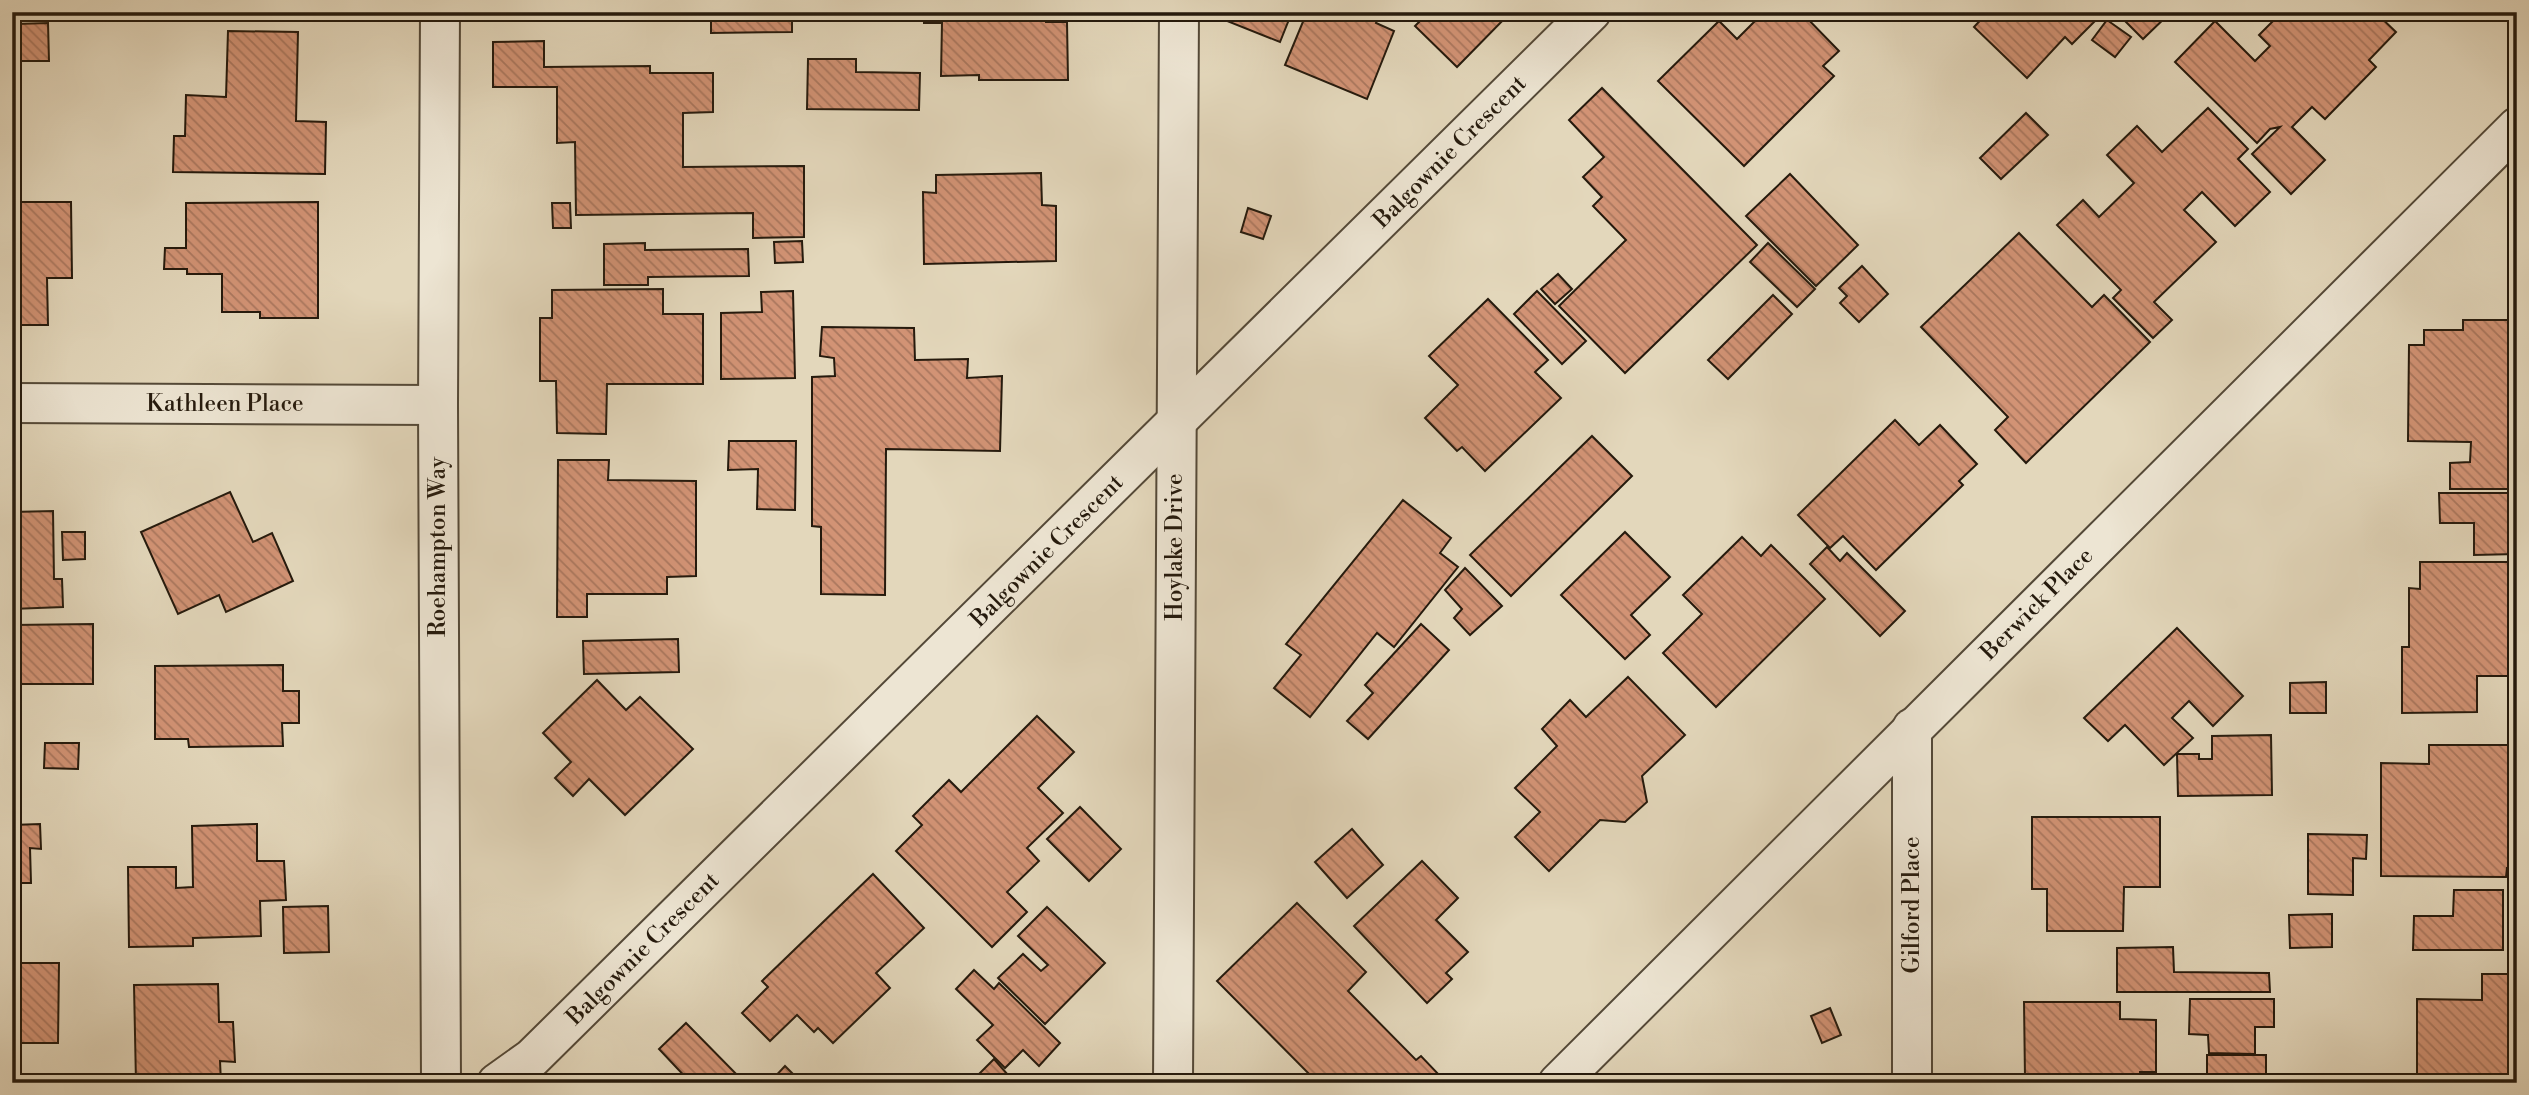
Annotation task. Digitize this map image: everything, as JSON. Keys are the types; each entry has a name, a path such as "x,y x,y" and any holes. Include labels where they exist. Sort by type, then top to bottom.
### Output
{"street":[{"name":"Roehampton Way","path":"440,12 438,405 441,1083"},
{"name":"Hoylake Drive","path":"1173,1083 1179,12"},
{"name":"Balgownie Crescent","path":"498,1083 532,1058 1591,12"},
{"name":"Berwick Place","path":"1558,1083 2517,127"},
{"name":"Kathleen Place","path":"12,403 438,405"},
{"name":"Gilford Place","path":"1912,728 1912,1083"}],"building":[{"path":"711,12 792,12 792,32 711,33"},
{"path":"924,12 1046,12 1046,22 1067,22 1068,80 979,80 979,75 941,76 942,23 924,23"},
{"path":"1230,12 1292,12 1280,42 1227,21"},
{"path":"1307,12 1380,12 1376,23 1394,31 1367,99 1285,65"},
{"path":"1429,12 1511,12 1457,67 1415,26"},
{"path":"1764,12 1801,12 1839,51 1823,66 1834,76 1744,166 1658,81 1719,21 1737,39"},
{"path":"1988,12 2084,12 2094,22 2072,44 2065,37 2027,78 1974,27"},
{"path":"2122,12 2171,12 2143,39 2119,15"},
{"path":"2282,12 2375,12 2396,32 2369,60 2376,67 2325,119 2312,107 2292,127 2325,160 2291,194 2252,154 2280,127 2270,129 2257,143 2175,62 2215,21 2255,61 2270,46 2259,35"},
{"path":"2107,20 2131,37 2115,57 2092,40"},
{"path":"48,23 49,61 17,61 16,24"},
{"path":"228,31 298,32 296,121 326,122 325,174 173,172 174,136 185,136 186,95 226,97"},
{"path":"544,41 544,67 650,66 650,73 713,73 713,112 683,113 683,167 804,166 804,237 753,238 753,213 576,215 575,142 557,143 557,87 493,87 493,42"},
{"path":"808,59 856,59 856,72 920,73 919,110 807,109"},
{"path":"1602,88 1757,245 1625,373 1559,306 1626,240 1593,206 1602,197 1583,177 1604,157 1569,120"},
{"path":"2208,108 2248,149 2238,159 2270,192 2235,226 2202,192 2184,210 2216,242 2154,302 2172,320 2153,338 2113,298 2121,290 2057,225 2083,200 2099,217 2134,183 2107,155 2137,126 2162,152"},
{"path":"2026,113 2048,135 2001,179 1980,158"},
{"path":"1041,173 1042,205 1056,206 1056,261 924,264 923,192 936,193 936,175"},
{"path":"1790,174 1858,245 1816,286 1746,216"},
{"path":"15,202 71,202 72,278 47,278 48,325 12,325 12,280 16,280"},
{"path":"318,202 318,318 260,318 260,312 222,312 222,274 187,274 187,269 164,269 165,248 186,248 186,203"},
{"path":"552,203 570,203 571,228 553,228"},
{"path":"1248,208 1271,216 1263,239 1241,232"},
{"path":"2019,233 2092,307 2104,295 2150,342 2026,463 1995,430 2008,417 1921,327"},
{"path":"802,241 803,262 775,263 774,242"},
{"path":"645,243 645,250 748,249 749,276 648,277 648,285 604,285 604,244"},
{"path":"1768,243 1815,289 1797,307 1750,262"},
{"path":"1862,266 1888,294 1859,322 1840,303 1847,296 1839,288"},
{"path":"1558,274 1572,289 1555,304 1541,289"},
{"path":"663,289 663,314 703,314 703,384 607,384 606,434 557,433 556,381 540,381 540,318 552,318 552,290"},
{"path":"793,291 795,378 721,379 721,313 762,312 761,292"},
{"path":"1537,291 1586,341 1562,364 1514,314"},
{"path":"1773,295 1792,314 1728,379 1708,360"},
{"path":"1488,299 1548,360 1535,372 1561,398 1485,471 1462,447 1457,451 1425,418 1458,385 1429,356"},
{"path":"2463,320 2517,320 2517,489 2450,489 2450,463 2470,462 2471,442 2408,441 2409,345 2424,345 2424,330 2463,330"},
{"path":"822,327 914,328 915,360 968,359 967,378 1002,376 1000,451 886,449 885,595 821,594 821,527 812,526 812,377 835,376 834,358 820,356"},
{"path":"1895,420 1919,445 1940,425 1977,464 1959,481 1963,485 1876,570 1843,536 1830,548 1798,515"},
{"path":"1592,436 1632,476 1511,596 1470,555"},
{"path":"729,441 796,441 795,510 757,509 758,469 728,470"},
{"path":"558,460 609,460 608,480 696,481 696,576 667,577 667,594 587,594 587,617 557,617"},
{"path":"230,492 253,542 272,533 293,581 226,612 219,595 178,614 141,532"},
{"path":"2439,493 2517,493 2517,554 2474,555 2474,523 2440,523"},
{"path":"1403,500 1451,538 1440,553 1458,567 1394,647 1377,633 1310,717 1274,688 1301,655 1286,644"},
{"path":"53,511 54,579 62,579 63,607 12,609 12,512"},
{"path":"62,532 85,532 85,559 63,560"},
{"path":"1625,532 1670,577 1631,615 1650,635 1625,659 1561,595"},
{"path":"1742,537 1761,556 1771,545 1825,599 1716,707 1663,653 1702,614 1683,595"},
{"path":"1827,547 1840,561 1847,553 1905,611 1880,636 1810,564"},
{"path":"2420,562 2508,562 2509,676 2477,676 2477,712 2402,713 2402,647 2409,647 2409,588 2420,589"},
{"path":"1465,568 1502,606 1470,635 1454,618 1462,609 1445,590"},
{"path":"93,624 93,684 12,684 12,625"},
{"path":"1421,624 1449,650 1368,739 1347,721 1373,693 1365,685"},
{"path":"2177,628 2243,696 2213,726 2189,701 2172,718 2193,738 2164,765 2125,725 2108,741 2084,718"},
{"path":"678,639 679,672 584,674 583,641"},
{"path":"283,665 283,691 299,691 299,723 282,723 283,746 189,747 188,739 155,739 155,666"},
{"path":"1628,677 1685,735 1642,776 1647,802 1625,822 1600,820 1549,871 1515,837 1540,812 1515,788 1557,746 1542,729 1570,700 1586,717"},
{"path":"597,680 626,710 640,697 693,749 625,815 589,779 573,796 555,778 571,762 543,733"},
{"path":"2326,682 2326,713 2290,713 2290,683"},
{"path":"1037,716 1074,752 1038,788 1063,813 1027,848 1039,861 1007,892 1027,912 992,947 896,851 922,825 913,816 949,780 961,792"},
{"path":"2271,735 2272,795 2178,796 2177,754 2199,754 2199,759 2212,759 2212,736"},
{"path":"45,743 79,743 78,769 44,768"},
{"path":"2429,745 2517,745 2517,868 2507,868 2506,877 2381,876 2381,763 2429,764"},
{"path":"1080,807 1121,849 1089,881 1047,839"},
{"path":"2032,817 2160,817 2160,887 2124,887 2123,931 2047,931 2047,889 2032,889"},
{"path":"40,824 41,849 30,848 31,883 12,883 12,825"},
{"path":"257,824 257,861 284,861 286,900 260,901 261,936 193,938 193,946 129,947 128,867 176,867 176,888 193,887 192,826"},
{"path":"1352,829 1383,865 1347,898 1315,862"},
{"path":"2308,834 2367,835 2366,859 2353,858 2353,895 2308,894"},
{"path":"1422,861 1458,898 1436,920 1468,952 1446,973 1452,979 1427,1003 1354,926"},
{"path":"873,874 924,928 876,973 890,988 833,1043 818,1028 814,1032 797,1015 770,1041 742,1013 768,987 762,981"},
{"path":"2454,890 2503,890 2503,950 2413,950 2414,916 2453,916"},
{"path":"1297,903 1366,972 1348,991 1416,1060 1421,1056 1442,1078 1438,1083 1318,1083 1217,981"},
{"path":"328,906 329,952 284,953 283,907"},
{"path":"1047,907 1105,963 1045,1024 998,978 1023,954 1041,971 1048,965 1018,936"},
{"path":"2332,914 2332,947 2290,948 2289,915"},
{"path":"2173,947 2174,972 2269,973 2270,992 2117,992 2117,948"},
{"path":"17,963 59,963 58,1043 16,1043"},
{"path":"974,970 994,989 999,983 1060,1043 1039,1066 1023,1050 1005,1068 977,1040 993,1025 956,989"},
{"path":"2482,974 2517,974 2517,1047 2508,1047 2508,1083 2438,1083 2438,1075 2417,1075 2417,999 2482,1000"},
{"path":"218,984 219,1022 233,1022 235,1062 220,1061 221,1083 136,1083 134,985"},
{"path":"2190,999 2274,999 2274,1027 2255,1027 2255,1054 2209,1053 2208,1035 2189,1034"},
{"path":"2024,1002 2120,1002 2120,1019 2156,1020 2156,1072 2140,1072 2140,1083 2008,1083 2008,1078 2025,1078"},
{"path":"1830,1008 1841,1035 1822,1043 1811,1016"},
{"path":"686,1023 745,1083 691,1083 659,1049"},
{"path":"2207,1055 2266,1055 2266,1083 2207,1083"},
{"path":"994,1059 1015,1083 970,1083"},
{"path":"785,1066 802,1083 769,1083"}]}
